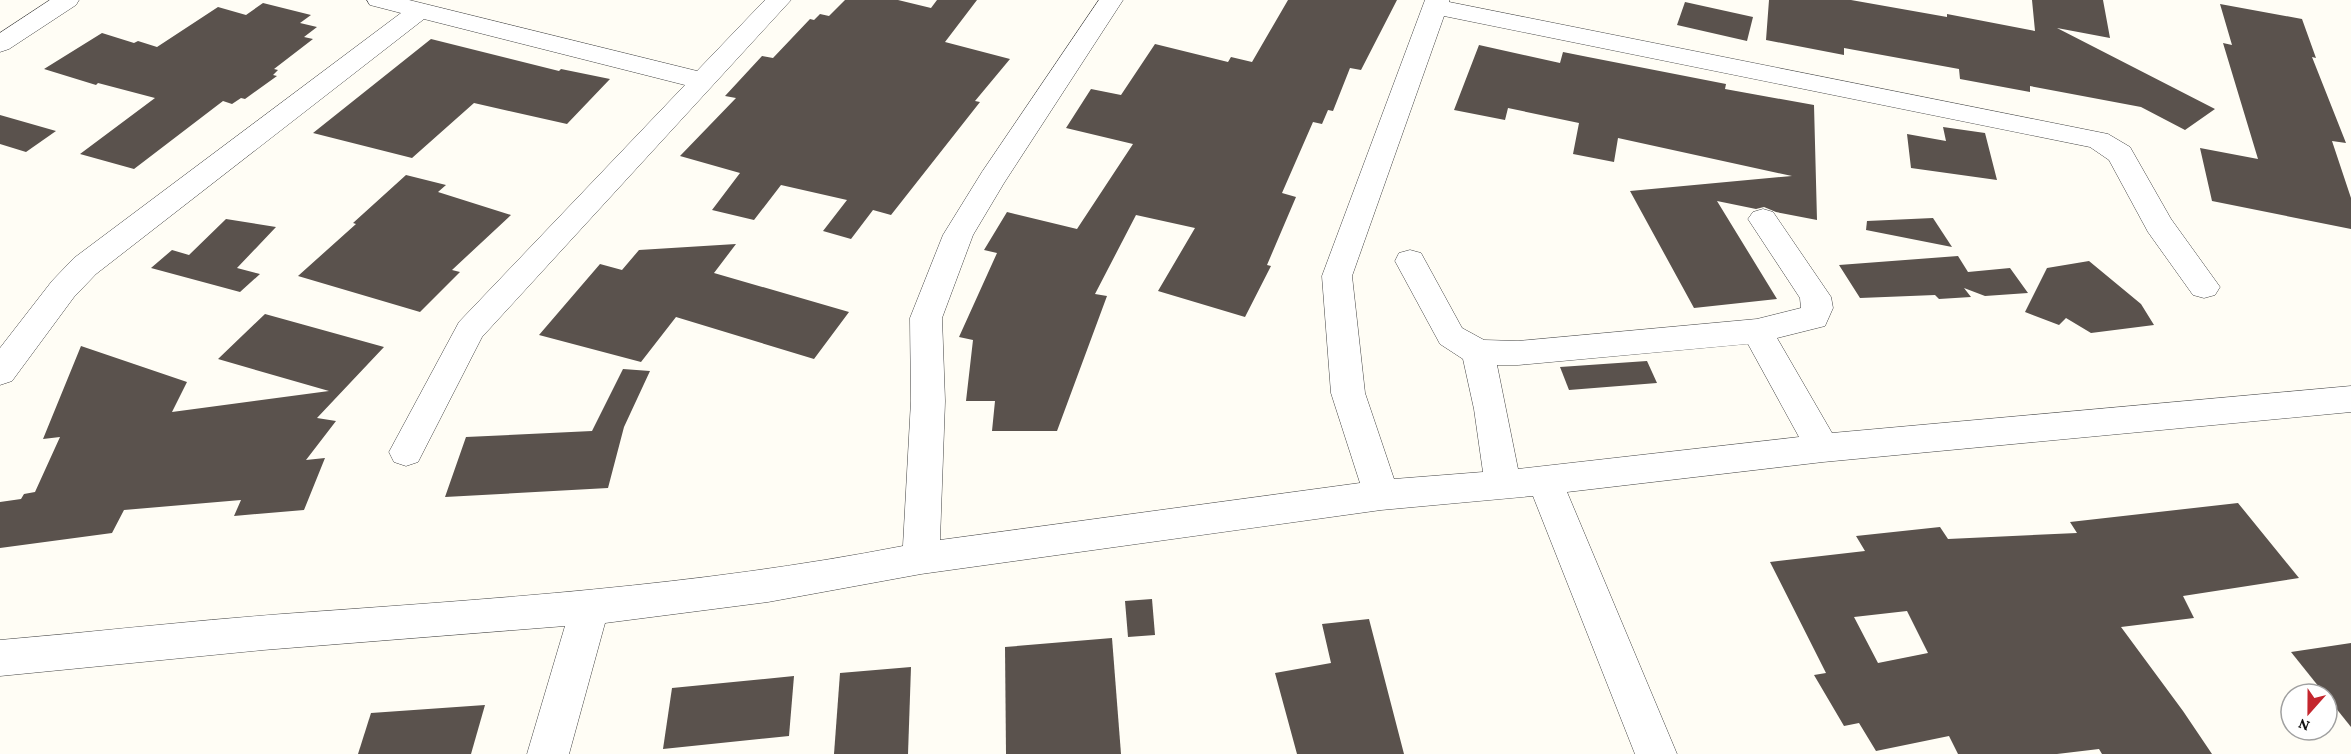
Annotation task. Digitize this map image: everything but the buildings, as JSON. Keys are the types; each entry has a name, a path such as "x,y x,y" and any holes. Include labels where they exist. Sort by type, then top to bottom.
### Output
{"street":[{"path":"0,44 67,0"},
{"path":"379,0 703,81"},
{"path":"406,452 470,330 779,0"},
{"path":"921,558 928,401 926,318 958,235 992,179 1111,0"},
{"path":"1381,495 1348,393 1337,276 1436,4 2098,140 2120,154 2159,225 2204,287"},
{"path":"0,372 63,289 85,266 419,11"},
{"path":"1410,261 1451,336 1478,352 1518,353 1756,331 1814,318 1817,309 1815,297 1763,219"},
{"path":"1756,331 1823,448"},
{"path":"1478,352 1491,409 1503,486"},
{"path":"0,658 297,630 590,607 763,586 857,572 921,558 1381,495 1503,486 1823,448 2351,399"},
{"path":"1544,480 1656,754"},
{"path":"548,754 590,607"}]}
